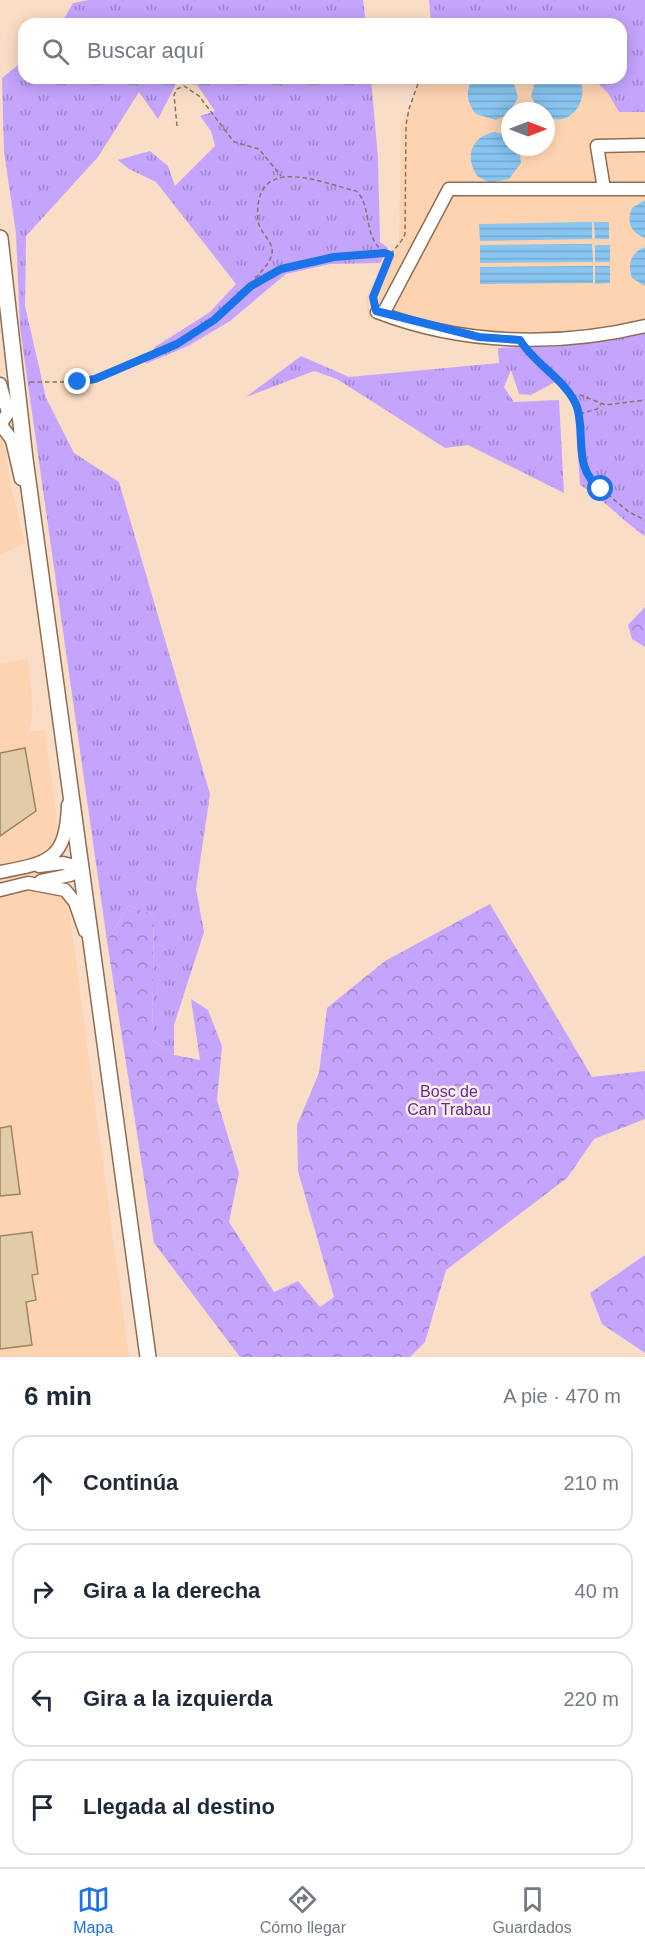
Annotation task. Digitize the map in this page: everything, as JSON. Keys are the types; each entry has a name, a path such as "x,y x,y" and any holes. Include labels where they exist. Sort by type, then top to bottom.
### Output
{"main road":[{"path":"0,238 37,549 147,1357"}],"street":[{"path":"604,189 597,146 645,145"},
{"path":"645,189 450,189 379,313 479,337 520,340 585,337 645,326"},
{"path":"0,384 7,418 0,425 12,440 37,549"},
{"path":"26,867 50,857 62,846 67,827 69,774"},
{"path":"0,872 63,863 82,868"},
{"path":"0,890 70,875 82,868"},
{"path":"28,883 60,887 70,894 94,958"}],"path":[{"path":"379,313 373,297 390,255 401,243 405,234 406,125 409,108 418,84"},
{"path":"177,126 174,95 177,88 184,86 199,96 234,142 259,149 282,176"},
{"path":"251,286 272,254 271,245 262,234 258,222 260,197 272,181 282,176 298,176 356,191 362,195 370,233 385,253"},
{"path":"17,381 95,379 177,344 214,320 251,286 281,269 334,257 385,253 390,255"},
{"path":"520,340 536,362 571,396 579,414 584,469 589,479 629,512 645,519"},
{"path":"571,396 580,395 601,404 621,405 645,400"},
{"path":"579,414 597,410 601,404"}],"shaded area":[{"path":"419,84 598,84 607,92 619,112 645,112 645,333 571,344 493,346 368,317 366,297 399,240 401,127"},
{"path":"0,437 5,444 10,482 25,543 0,555"},
{"path":"28,659 33,710 29,732 45,730 129,1357 0,1357 0,664"}],"green space":[{"path":"89,0 363,0 365,18 64,18 73,3"},
{"path":"429,0 645,0 645,112 619,112 607,92 598,84 627,84 627,18 430,18"},
{"path":"18,65 18,84 176,84 158,119 139,92 98,157 26,236 25,306 46,398 74,453 119,482 210,794 196,889 204,932 174,1025 174,1055 152,1040 154,915 129,905 107,941 20,328 16,233 4,152 2,78"},
{"path":"190,84 372,84 378,158 380,242 388,248 380,263 330,264 286,274 230,321 188,346 145,364 155,347 210,312 236,284 156,182 129,169 118,160 150,151 168,166 175,186 215,146 211,131 200,116 215,111 197,85"},
{"path":"645,333 645,536 580,485 574,397 555,382 531,395 519,394 511,370 504,387 514,402 559,400 564,493 468,445 445,448 337,379 314,371 246,397 301,356 349,377 499,363 498,348 571,344"},
{"path":"645,607 645,647 632,639 628,625"},
{"name":"Bosc de Can Trabau","path":"490,904 592,1077 645,1071 645,1119 594,1139 567,1178 446,1270 425,1342 410,1357 240,1357 154,1243 107,941 129,905 154,915 152,1040 174,1055 200,1060 191,999 208,1010 222,1046 217,1100 239,1173 229,1222 274,1292 298,1281 320,1307 334,1297 298,1171 297,1125 319,1073 327,1008 385,961"},
{"path":"645,1255 645,1353 602,1324 590,1293"}],"water":[{"path":"470,84 514,84 518,97 516,102 501,102 501,118 496,120 476,114 470,105 468,92"},
{"path":"534,84 581,84 582,86 580,103 576,110 563,119 555,119 555,102 534,102 531,96"},
{"path":"495,132 501,134 501,156 520,156 521,163 509,179 490,183 477,176 473,169 472,148 487,134"},
{"path":"645,200 645,238 633,230 630,213 632,208"},
{"path":"592,222 592,239 480,241 479,224"},
{"path":"594,222 609,222 609,239 595,239"},
{"path":"592,244 593,262 480,263 480,245"},
{"path":"595,245 610,245 610,262 595,262"},
{"path":"645,247 645,286 632,278 630,263 633,255"},
{"path":"593,266 593,283 480,284 480,267"},
{"path":"595,266 610,266 610,283 595,284"}],"building":[{"path":"25,748 36,811 0,836 0,753"},
{"path":"11,1126 20,1194 0,1196 0,1128"},
{"path":"32,1232 38,1274 32,1275 36,1300 26,1302 32,1345 0,1349 0,1236"}],"route":[{"path":"78,382 95,379 119,366 177,344 214,320 251,286 281,269 334,257 385,253 390,255 376,285 373,309 430,327 479,337 520,340 536,362 565,389 576,404 584,469 589,479 601,489"}]}
